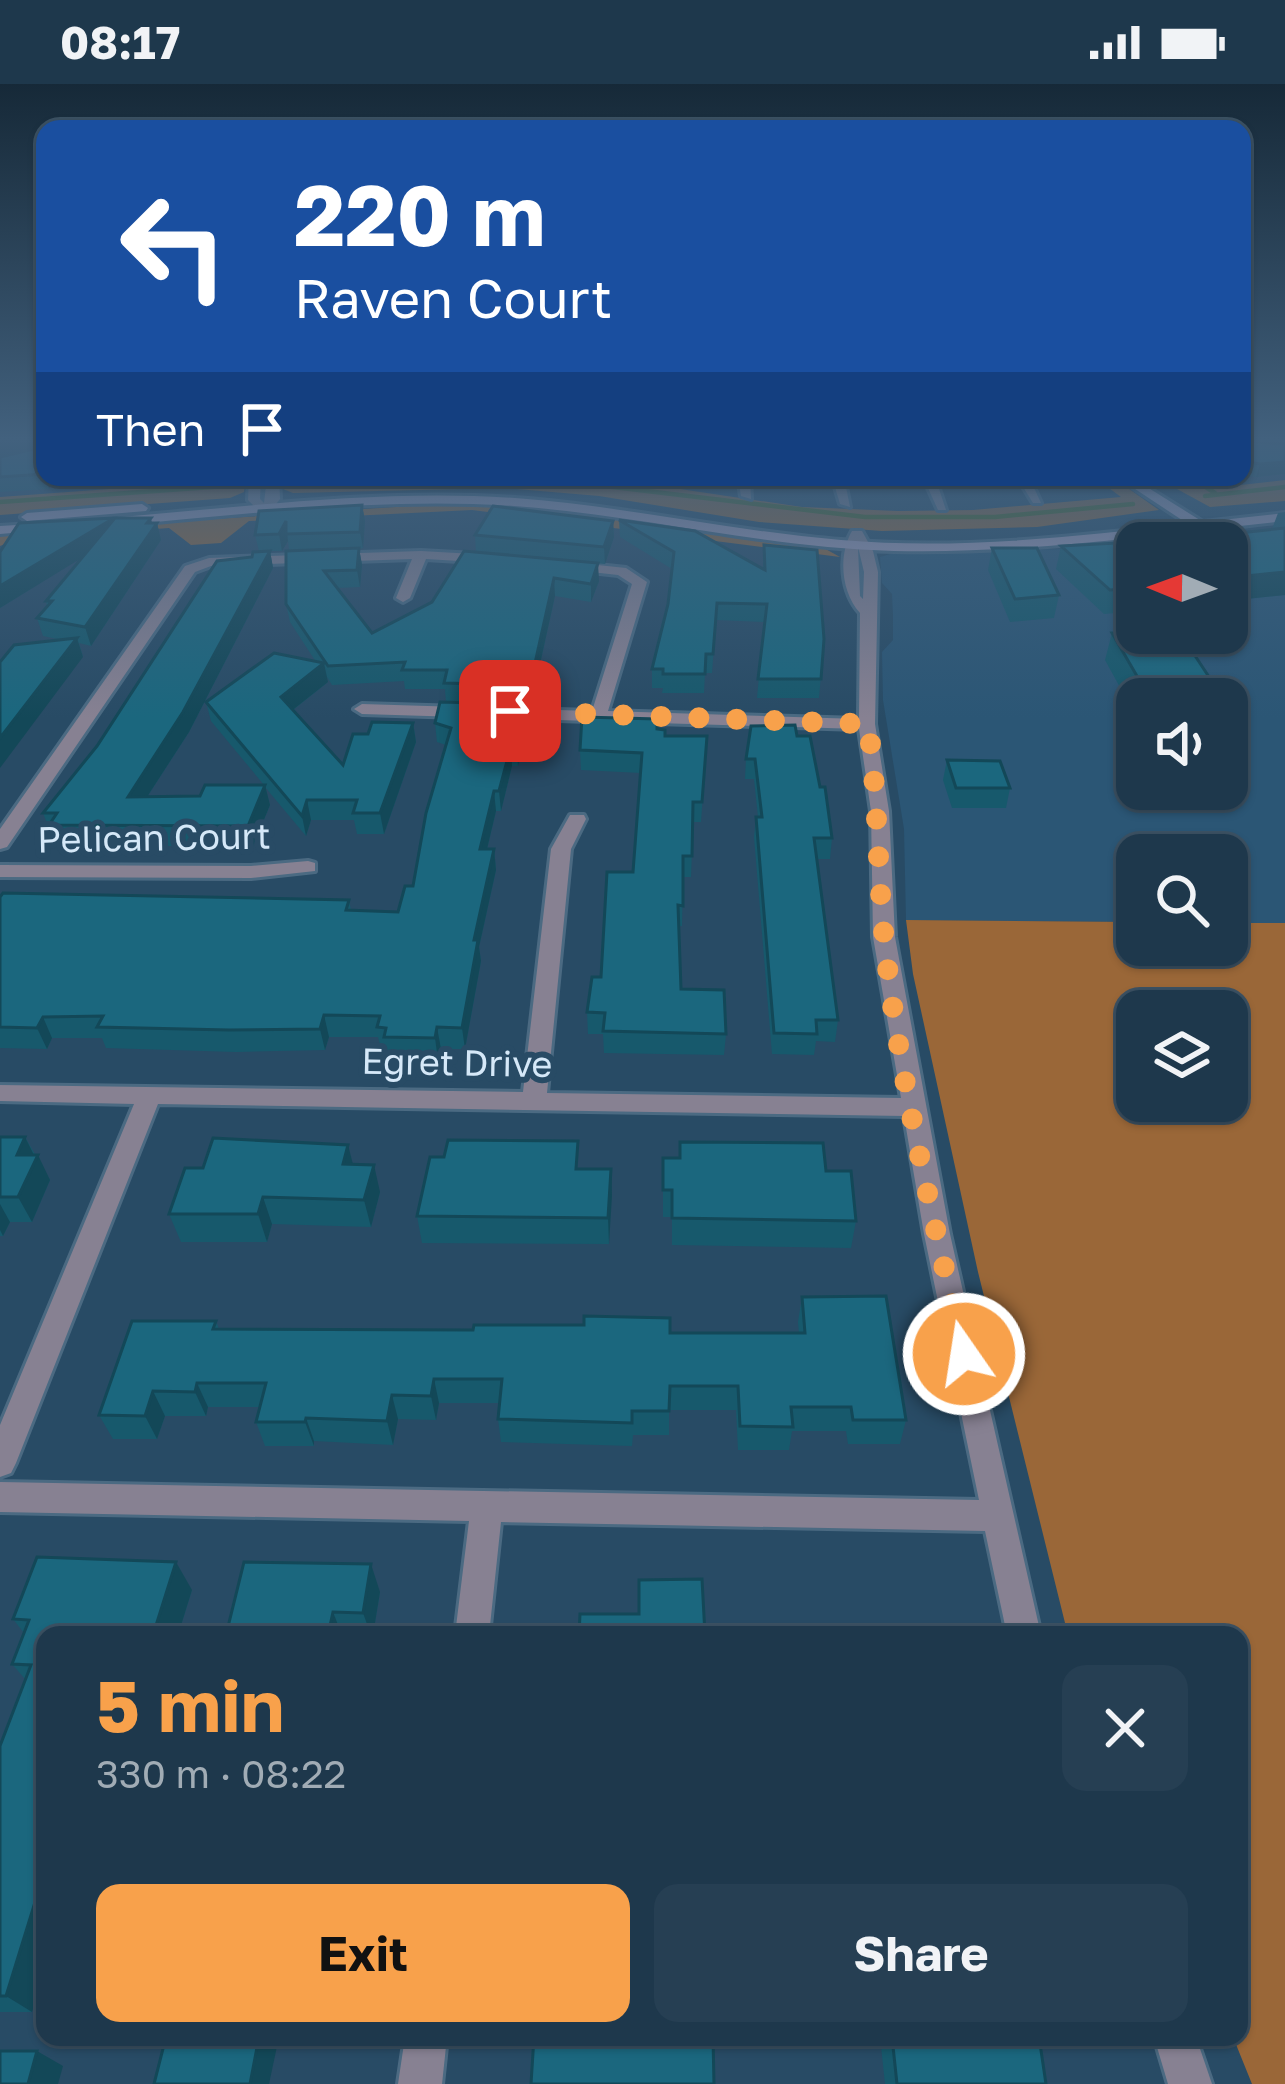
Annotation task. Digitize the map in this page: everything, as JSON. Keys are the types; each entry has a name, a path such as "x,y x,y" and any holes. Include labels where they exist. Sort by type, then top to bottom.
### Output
{"main road":[{"path":"763,531 858,542 1010,545 1115,531"},
{"path":"858,542 1021,531"}],"street":[{"path":"858,542 853,597 867,612 868,724 880,811 884,937 913,1106 1022,1626"},
{"path":"0,843 190,569 209,562 421,555 516,561"},
{"path":"403,598 421,555"},
{"path":"558,565 621,571 640,582 598,714"},
{"path":"362,709 868,724"},
{"path":"534,1099 561,849 577,819"},
{"name":"Pelican Court","path":"0,871 251,872 308,867"},
{"name":"Egret Drive","path":"0,1093 913,1106"},
{"path":"0,1463 148,1096"},
{"path":"0,1497 1000,1516"},
{"path":"473,1626 487,1506"},
{"path":"420,2084 425,2046"},
{"path":"1177,2046 1190,2084"}],"shaded area":[{"path":"123,531 18,539 0,546 0,533"},
{"path":"173,531 236,531 221,543 191,545"},
{"path":"639,531 709,531 822,547 840,557"},
{"path":"1248,537 1285,558 1285,923 1248,923 1248,834 1116,834 1116,922 906,920 904,829 883,700 882,652 893,640 892,594 882,583 880,557 897,552 1067,549 1116,543 1116,654 1248,654"},
{"path":"906,920 1116,922 1116,966 1248,966 1248,923 1285,923 1285,2084 1252,2084 1237,2046 1248,2046 1248,1626 1066,1626 978,1272 913,974"}],"building":[{"path":"14,531 92,531 0,586 0,552"},
{"path":"104,531 151,531 85,627 37,618 52,601 46,601"},
{"path":"286,531 360,531 360,532"},
{"path":"477,531 609,531 604,547 475,535"},
{"path":"638,531 696,531 765,570 764,545 817,550 824,639 821,679 758,679 767,604 717,603 713,654 706,654 705,674 663,674 663,669 652,669 668,604 674,552"},
{"path":"1285,531 1285,572 1248,576 1248,532"},
{"path":"1116,543 1116,590 1110,590 1061,546"},
{"path":"359,548 357,570 324,571 372,633 432,602 464,551 598,563 591,584 554,578 533,672 525,672 522,685 444,683 447,670 402,670 405,662 328,666 286,604 286,551"},
{"path":"992,548 1037,548 1059,595 1015,599"},
{"path":"270,551 183,712 128,797 200,796 205,785 265,785 248,826 49,825 57,813 43,813 97,746 217,561"},
{"path":"77,638 0,738 0,662 14,645"},
{"path":"274,653 324,663 281,697 343,765 353,734 368,734 372,722 413,723 380,813 353,813 357,800 307,800 302,816 206,702"},
{"path":"1124,654 1194,654 1210,678 1138,678"},
{"path":"440,702 518,704 514,722 522,722 499,791 494,791 480,849 494,849 474,940 478,940 462,1028 437,1027 435,1038 384,1037 386,1028 377,1027 380,1016 324,1015 320,1029 97,1027 103,1016 43,1017 37,1028 0,1027 3,893 349,900 346,910 398,912 405,886 413,886 426,813 451,728 435,723"},
{"path":"582,717 657,719 657,729 665,730 665,736 707,736 702,802 693,802 692,856 683,856 683,906 678,905 681,989 724,990 726,1034 603,1031 605,1013 587,1012 592,977 601,977 607,872 633,872 642,753 580,750"},
{"path":"795,725 797,736 810,736 820,787 825,787 832,838 814,838 838,1020 816,1020 817,1034 774,1033 756,817 762,817 755,759 746,759 751,726"},
{"path":"947,760 1000,761 1010,788 956,788"},
{"path":"0,1137 25,1137 17,1155 38,1155 18,1197 0,1197"},
{"path":"213,1138 348,1145 343,1164 374,1165 364,1200 263,1197 258,1214 169,1214 185,1168 203,1168"},
{"path":"448,1140 578,1141 576,1169 611,1169 608,1218 417,1216 430,1157 444,1157"},
{"path":"680,1142 823,1143 826,1171 851,1171 856,1221 672,1218 672,1190 663,1190 663,1158 680,1158"},
{"path":"886,1296 906,1420 853,1420 851,1407 791,1407 793,1427 740,1426 738,1386 670,1386 669,1411 632,1411 632,1423 498,1419 502,1379 434,1379 431,1396 392,1395 387,1421 306,1418 305,1422 256,1422 266,1383 197,1383 195,1392 153,1391 145,1416 99,1415 132,1321 216,1321 213,1329 473,1330 474,1325 584,1325 584,1316 670,1318 670,1333 805,1333 802,1297"},
{"path":"37,1557 176,1562 156,1626 36,1626 36,1899 6,1996 0,1996 0,1746 31,1665 12,1664 29,1620 13,1619"},
{"path":"244,1562 371,1564 363,1613 333,1612 330,1626 228,1626"},
{"path":"702,1579 705,1626 579,1626 580,1614 639,1614 639,1580"},
{"path":"164,2046 257,2046 250,2084 154,2084"},
{"path":"533,2046 713,2046 714,2084 531,2084"},
{"path":"893,2046 1040,2046 1046,2084 897,2084"},
{"path":"0,2051 37,2051 28,2084 0,2084"}],"route":[{"path":"510,711 868,724 880,811 884,937 937,1234 964,1354"}]}
